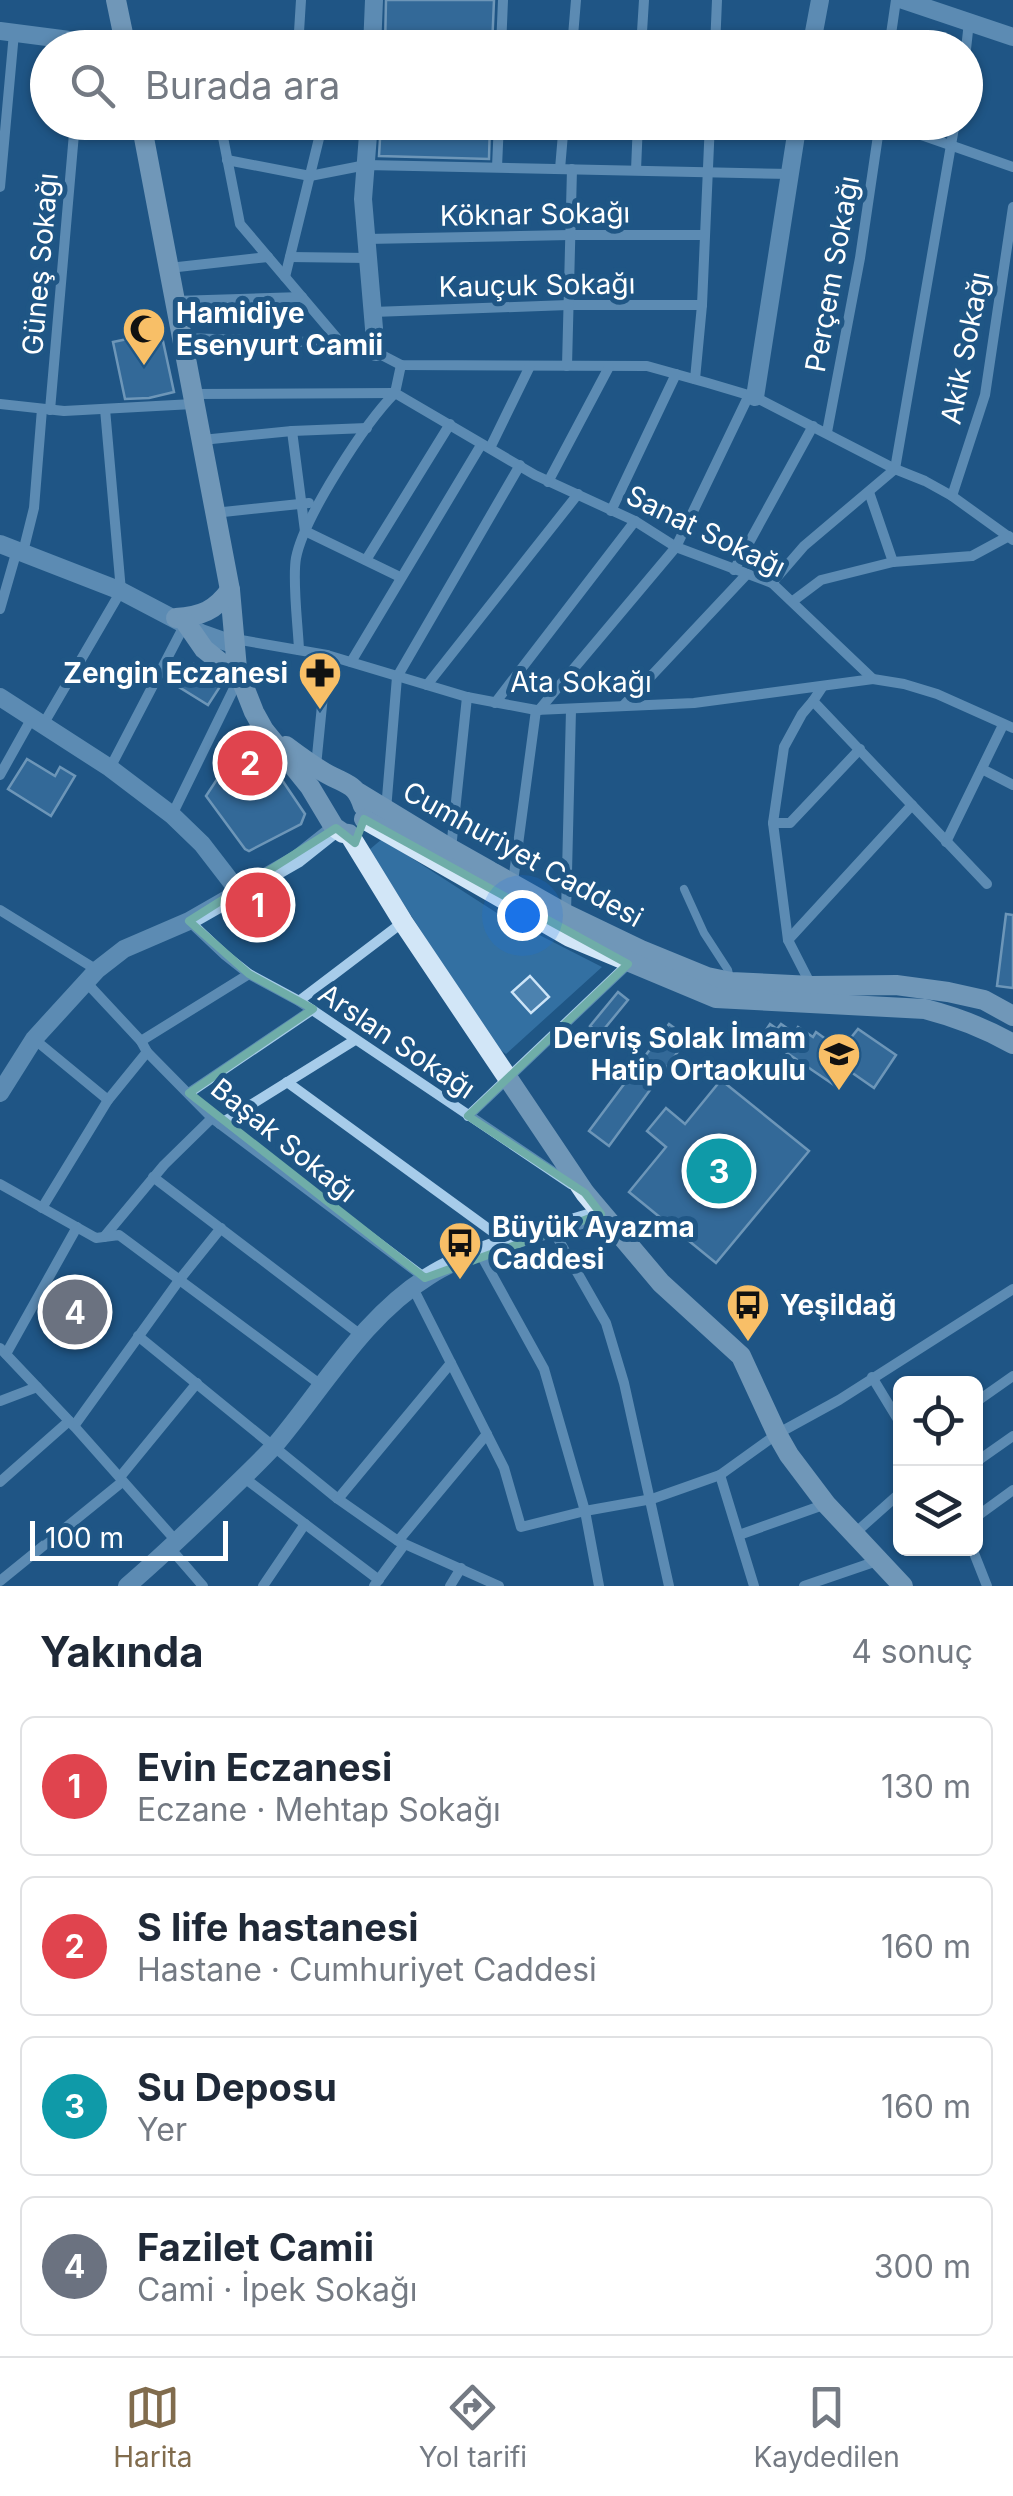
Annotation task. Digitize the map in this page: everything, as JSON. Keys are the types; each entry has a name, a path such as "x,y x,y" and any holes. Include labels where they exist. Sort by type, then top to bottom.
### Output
{"main road":[{"path":"116,0 124,30"},
{"path":"144,140 230,590 239,677 254,712 319,800 326,816 350,827 403,922 585,1193 661,1283 741,1356 789,1455 826,1504 903,1586"},
{"path":"230,590 215,608 181,620 204,649 239,677"},
{"path":"264,730 359,794 364,809 350,827"},
{"path":"319,800 322,787 335,778"},
{"name":"Cumhuriyet Caddesi","path":"359,794 566,914 706,977 812,986 896,985 984,1000 1013,1016"},
{"name":"Cumhuriyet Caddesi","path":"350,827 570,937 716,998 925,1009 956,1017 1013,1044"}],"street":[{"path":"299,30 300,0"},
{"path":"373,30 374,0"},
{"path":"502,30 503,0"},
{"path":"574,30 576,0"},
{"path":"643,30 644,0"},
{"path":"715,30 717,0"},
{"path":"812,30 814,0"},
{"path":"893,30 899,0 1013,37"},
{"path":"968,30 969,22"},
{"path":"0,187 7,32"},
{"name":"Güneş Sokağı","path":"0,609 13,549 34,508 73,140"},
{"path":"223,140 240,224 341,343"},
{"path":"285,277 319,140"},
{"path":"367,140 363,199 376,352"},
{"path":"497,168 498,140"},
{"path":"565,140 570,235 567,366"},
{"path":"636,170 637,140"},
{"path":"695,380 709,140"},
{"path":"512,885 538,710 676,548 752,396 796,140"},
{"name":"Perçem Sokağı","path":"826,432 879,140"},
{"path":"932,140 1013,167"},
{"path":"772,584 804,546 895,469 953,140"},
{"path":"227,160 310,176 366,165 791,174"},
{"name":"Akik Sokağı","path":"952,496 985,395 1013,208"},
{"name":"Köknar Sokağı","path":"290,257 570,235 705,235"},
{"path":"168,268 268,257"},
{"path":"174,301 302,298"},
{"name":"Kauçuk Sokağı","path":"373,312 702,305"},
{"path":"181,338 341,343 376,352 401,365 646,366 752,396 952,496 1011,538 972,556 893,562 821,580 792,601"},
{"path":"298,650 296,560 305,532 366,428 395,394 401,365"},
{"path":"351,662 400,577 486,446 530,366"},
{"path":"548,482 609,367"},
{"path":"611,510 676,374"},
{"path":"0,404 64,411 192,399 395,394"},
{"name":"Sanat Sokağı","path":"395,394 548,482 635,521 676,548 772,584 873,679"},
{"path":"0,775 121,591 106,409"},
{"path":"366,560 450,424"},
{"path":"734,570 813,426"},
{"path":"202,440 366,428"},
{"path":"292,431 305,532"},
{"path":"386,810 398,677 520,465"},
{"path":"869,492 893,562"},
{"path":"427,686 578,494"},
{"path":"214,514 320,502"},
{"path":"495,703 635,521"},
{"path":"305,532 400,577"},
{"path":"13,549 235,640"},
{"path":"623,706 747,574"},
{"path":"110,768 181,620"},
{"name":"Ata Sokağı","path":"235,640 327,655 467,698 538,710 694,704 873,679"},
{"path":"316,766 327,655"},
{"path":"172,815 239,677"},
{"path":"873,679 937,694 1010,727 982,768 946,842"},
{"path":"812,986 788,940 773,823 784,748 823,686"},
{"path":"0,697 110,768 172,815 202,844 239,892"},
{"path":"451,849 467,698"},
{"path":"813,701 987,884"},
{"path":"566,914 571,710"},
{"path":"773,823 790,823 860,748"},
{"path":"982,768 1013,785"},
{"path":"788,940 912,805"},
{"path":"0,1093 34,1040 91,975 124,948 189,921 350,827"},
{"name":"Başak Sokağı","path":"0,910 91,975 144,1046 216,1121 419,1283"},
{"name":"Arslan Sokağı","path":"189,921 249,974 300,1001 585,1193"},
{"path":"300,1001 403,922"},
{"path":"468,1116 628,964"},
{"path":"42,1208 144,1046 249,974"},
{"path":"189,1093 312,1010"},
{"path":"34,1040 108,1100"},
{"path":"104,1237 154,1177 216,1121 355,1040"},
{"path":"288,1082 509,1244"},
{"path":"154,1177 362,1336"},
{"path":"1,1187 96,1238 120,1235 322,1384"},
{"path":"138,1583 274,1445 384,1310 443,1268 601,1214"},
{"path":"77,1227 3,1351 121,1479 204,1586"},
{"path":"0,1482 72,1423 221,1228"},
{"path":"553,1230 606,1324 652,1499 669,1586"},
{"path":"480,1253 544,1369 585,1511 599,1586"},
{"path":"419,1283 451,1363 504,1468 520,1527 652,1499 720,1476 777,1434 839,1400 1013,1289"},
{"path":"138,1336 338,1499 401,1543 499,1586"},
{"path":"338,1499 451,1363"},
{"path":"983,1397 1013,1376"},
{"path":"872,1377 893,1412"},
{"path":"0,1581 121,1479 197,1383"},
{"path":"0,1401 37,1387"},
{"path":"243,1477 377,1583 401,1543 487,1434"},
{"path":"983,1457 1013,1436"},
{"path":"720,1476 754,1586"},
{"path":"983,1512 1013,1490"},
{"path":"854,1534 893,1499"},
{"path":"739,1535 826,1504"},
{"path":"279,1586 266,1582 306,1524"},
{"path":"975,1556 987,1586"},
{"path":"804,1586 825,1583 878,1561"},
{"path":"450,1586 461,1568"}],"lane":[{"path":"684,889 704,934 728,970 730,982"}],"highlighted area":[{"path":"364,819 628,964 468,1116 585,1193 601,1214 425,1278 189,1093 313,1009 249,974 189,921 336,828 355,843"}],"shaded area":[{"path":"382,839 500,915 602,967 506,1054 495,1046 369,850"}],"building":[{"path":"386,0 494,0 493,30 385,30"},
{"path":"380,140 490,140 489,159 379,156"},
{"name":"Hamidiye Esenyurt Camii","path":"161,332 174,392 125,399 113,342"},
{"path":"194,664 223,682 208,705 179,687"},
{"path":"249,731 305,814 301,824 249,851 206,796"},
{"path":"27,759 55,776 60,767 75,776 51,816 8,789"},
{"path":"1006,914 1013,915 1013,988 997,986"},
{"path":"530,976 549,997 531,1013 512,992"},
{"path":"618,992 628,1000 600,1034 590,1026"},
{"path":"669,1024 688,1038 609,1146 589,1131"},
{"path":"770,1024 777,1029 781,1024 794,1033 798,1027 813,1037 816,1032 841,1050 858,1029 896,1055 874,1088 851,1072 840,1089 762,1036"},
{"path":"721,1080 809,1151 716,1263 629,1192 666,1147 647,1131 666,1108 685,1124"},
{"path":"68,1289 88,1290 95,1297 94,1329 86,1328 85,1337 65,1337 65,1326 55,1326 56,1297"}],"place":[{"name":"Hamidiye Esenyurt Camii","path":"144,367"},
{"name":"Zengin Eczanesi","path":"320,711"},
{"name":"S life hastanesi","path":"250,763"},
{"name":"Evin Eczanesi","path":"258,905"},
{"name":"Derviş Solak İmam Hatip Ortaokulu","path":"839,1092"},
{"name":"Su Deposu","path":"719,1171"},
{"name":"Büyük Ayazma Caddesi","path":"460,1281"},
{"name":"Fazilet Camii","path":"75,1312"},
{"name":"Yeşildağ","path":"748,1343"}]}
